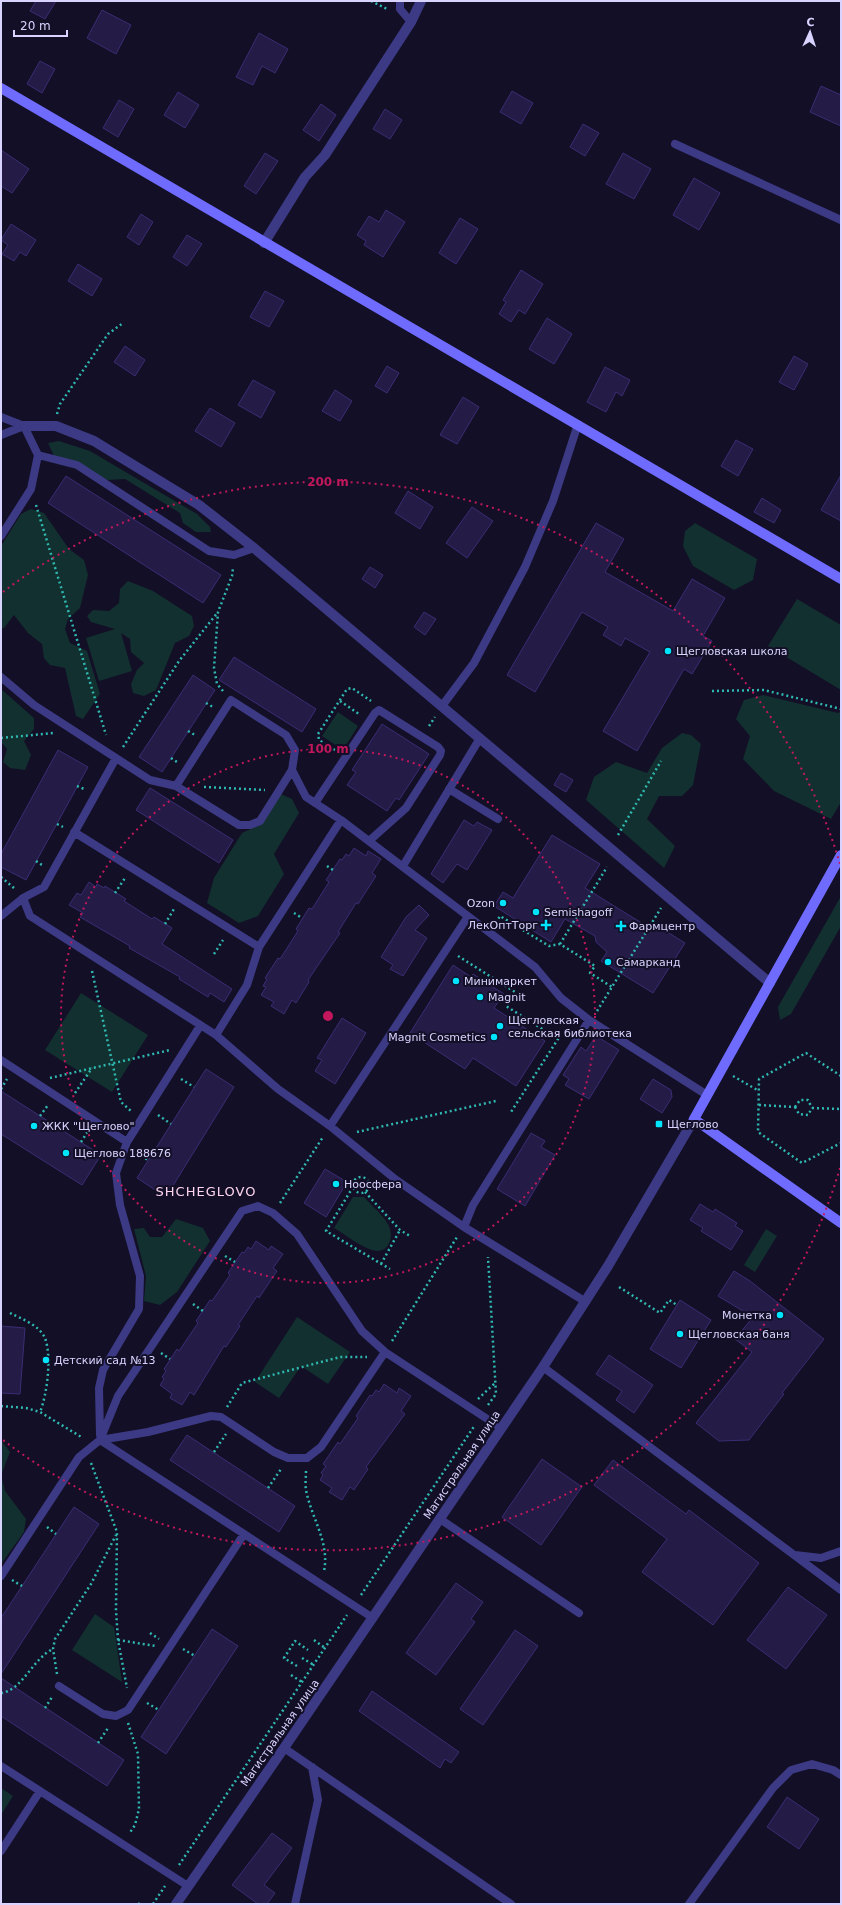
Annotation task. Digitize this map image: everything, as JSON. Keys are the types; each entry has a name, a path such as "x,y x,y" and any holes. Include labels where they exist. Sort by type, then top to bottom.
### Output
{"main road":[{"path":"1,88 841,579"},
{"name":"Магистральная улица","path":"694,1119 841,855"},
{"path":"694,1119 841,1223"}],"street":[{"path":"264,243 305,177 325,154 411,22 421,1"},
{"path":"24,426 56,426 94,441 199,505 254,548 770,983"},
{"name":"Магистральная улица","path":"176,1904 373,1618 586,1302 694,1119"}],"lane":[{"path":"400,1 400,9 411,22"},
{"path":"674,144 841,220"},
{"path":"1,418 24,426 38,455 31,489 1,536"},
{"path":"442,706 474,663 525,567 553,501 578,424"},
{"path":"1,435 24,426"},
{"path":"38,455 76,465 209,551 234,555 254,548"},
{"path":"1,677 34,705 150,780 176,786 238,825 250,825 260,821 292,770 295,750 286,735 231,700 176,786"},
{"path":"316,803 370,721 379,710 438,747 441,751 440,756 406,808 368,841"},
{"path":"402,866 480,738"},
{"path":"1,916 23,898 44,887 116,758"},
{"path":"292,770 306,797 341,820 467,918 535,967 561,998 589,1020 708,1095"},
{"path":"449,789 498,819"},
{"path":"216,1035 247,985 259,947 341,820"},
{"path":"74,832 259,947"},
{"path":"23,898 30,916 216,1035 278,1089 330,1126 395,1179 464,1227 586,1302"},
{"path":"330,1126 467,918"},
{"path":"464,1227 473,1206 589,1020"},
{"path":"100,1440 99,1388 103,1370 139,1309 140,1276 120,1205 116,1173 127,1142 200,1026"},
{"path":"1,1060 127,1142"},
{"path":"1,1576 79,1457 100,1440 118,1396 242,1211 258,1206 273,1213 297,1234 362,1331 383,1354 502,1428"},
{"path":"100,1440 148,1432 212,1416 221,1417 274,1452 288,1458 307,1458 321,1447 383,1354"},
{"path":"543,1367 841,1590"},
{"path":"100,1440 373,1618"},
{"path":"440,1519 579,1613"},
{"path":"59,1686 103,1714 116,1716 128,1710 244,1534"},
{"path":"795,1555 822,1558 841,1551"},
{"path":"284,1748 511,1904"},
{"path":"689,1904 773,1788 791,1770 812,1764 833,1770 841,1775"},
{"path":"1,1766 188,1886"},
{"path":"295,1904 318,1800 312,1768"},
{"path":"1,1851 40,1791"}],"path":[{"path":"56,426 56,416 60,404 108,334 123,323"},
{"path":"31,489 108,741 116,758"},
{"path":"224,692 218,684 214,668 218,612 232,576 234,555"},
{"path":"116,758 179,661 218,612"},
{"path":"346,757 319,740 318,734 347,689 352,688 376,704 379,710"},
{"path":"712,691 764,690 841,709"},
{"path":"340,701 370,721"},
{"path":"1,738 75,731"},
{"path":"618,835 660,761"},
{"path":"200,787 279,791"},
{"path":"560,944 607,867"},
{"path":"1,877 12,885 23,898"},
{"path":"589,1020 612,987 668,897"},
{"path":"165,924 181,898"},
{"path":"489,934 500,916 549,946 560,944 595,966 590,973 612,987"},
{"path":"214,954 230,928"},
{"path":"447,948 515,992 506,1006 558,1039 511,1112"},
{"path":"88,953 121,1102 140,1121"},
{"path":"40,1086 52,1076 188,1046"},
{"path":"841,1076 806,1053 760,1079 758,1132 802,1163 841,1143"},
{"path":"68,1104 92,1067"},
{"path":"736,1078 759,1091"},
{"path":"795,1107 800,1100 808,1100 812,1108"},
{"path":"341,1135 496,1101"},
{"path":"759,1105 795,1107"},
{"path":"795,1107 799,1114 808,1115 812,1108"},
{"path":"812,1108 841,1109"},
{"path":"273,1213 330,1126"},
{"path":"365,1192 369,1184 365,1177 356,1178 353,1181 353,1187 326,1231 390,1269"},
{"path":"353,1187 357,1192 365,1192 400,1230 410,1236"},
{"path":"221,1417 242,1383 340,1357 383,1354 464,1227"},
{"path":"381,1264 400,1230"},
{"path":"153,1904 496,1394 487,1241"},
{"path":"230,1259 235,1262"},
{"path":"619,1287 660,1313 668,1300 677,1305"},
{"path":"196,1306 203,1310"},
{"path":"10,1313 30,1322 44,1337 48,1355 45,1400 40,1412"},
{"path":"162,1353 170,1359"},
{"path":"475,1403 495,1383"},
{"path":"1,1406 26,1408 40,1412 86,1439"},
{"path":"214,1452 232,1424"},
{"path":"268,1488 288,1458"},
{"path":"307,1458 306,1488 325,1546 325,1564 320,1583"},
{"path":"90,1460 117,1532 116,1610 118,1640 128,1697 128,1724 138,1754 139,1809 136,1825 130,1832"},
{"path":"59,1686 53,1649 55,1639 91,1584 117,1532"},
{"path":"118,1640 148,1646 170,1646"},
{"path":"314,1640 325,1648"},
{"path":"297,1666 284,1658 295,1641 308,1650"},
{"path":"1,1693 16,1686 44,1653 53,1649"},
{"path":"302,1658 314,1665"},
{"path":"291,1675 302,1682"}],"green space":[{"path":"59,441 90,451 197,514 210,527 211,532 196,532 183,523 180,513 125,479 107,480 54,456 48,443"},
{"path":"31,509 44,513 69,549 84,560 88,575 80,608 68,619 65,629 70,643 87,651 100,694 83,719 76,716 65,668 50,665 44,658 42,644 28,633 14,615 4,628 1,628 1,546 21,514"},
{"path":"695,523 757,559 753,580 734,590 693,566 683,546 685,531"},
{"path":"128,581 153,591 192,616 194,626 189,636 175,643 156,690 144,696 133,693 131,684 137,670 144,663 131,652 130,639 121,633 132,671 99,681 86,638 115,629 91,622 87,616 93,610 109,611 119,603 120,589"},
{"path":"797,599 841,625 841,690 768,646"},
{"path":"1,689 34,718 34,729 24,741 31,755 25,770 10,768 3,762 7,749 1,742"},
{"path":"763,695 838,713 841,711 841,802 831,819 774,791 743,759 750,736 736,719 744,700"},
{"path":"338,712 358,726 343,750 322,736"},
{"path":"682,733 691,735 701,744 693,785 682,796 659,796 647,819 675,846 664,868 586,800 594,777 616,762 647,773 662,748"},
{"path":"281,794 292,799 299,813 274,854 284,874 258,916 239,923 207,903 214,878 242,833 262,824"},
{"path":"841,896 841,926 791,1014 780,1020 778,1007"},
{"path":"81,993 148,1035 112,1092 45,1050"},
{"path":"353,1197 364,1197 389,1225 391,1238 388,1245 383,1250 376,1251 367,1248 334,1228"},
{"path":"176,1219 203,1228 210,1241 177,1292 160,1305 144,1301 146,1276 134,1229 144,1228 150,1237 162,1237"},
{"path":"766,1229 777,1236 755,1272 744,1265"},
{"path":"297,1317 350,1352 328,1384 301,1366 279,1398 255,1382"},
{"path":"1,1440 10,1452 1,1475"},
{"path":"1,1475 5,1491 26,1519 24,1532 2,1563 1,1563"},
{"path":"95,1614 114,1627 122,1682 72,1650"},
{"path":"1,1788 13,1796 1,1815"}],"building":[{"path":"36,1 56,1 45,19 30,11"},
{"path":"102,10 131,25 116,54 87,38"},
{"path":"259,33 288,49 275,73 262,66 253,85 236,77"},
{"path":"40,61 55,69 42,93 27,84"},
{"path":"821,86 841,95 841,126 810,112"},
{"path":"512,91 533,103 521,124 500,112"},
{"path":"178,92 199,105 185,128 164,115"},
{"path":"119,100 134,109 118,137 103,128"},
{"path":"321,104 336,115 319,141 303,130"},
{"path":"385,109 402,120 390,139 373,129"},
{"path":"583,124 599,133 585,156 570,147"},
{"path":"1,150 29,169 12,193 1,186"},
{"path":"265,153 278,161 256,194 244,186"},
{"path":"623,153 651,169 634,199 606,184"},
{"path":"694,178 720,193 699,230 673,215"},
{"path":"386,210 405,222 383,257 364,245 366,241 357,235 369,216 379,222"},
{"path":"141,214 153,222 139,245 127,237"},
{"path":"460,218 478,229 456,264 439,253"},
{"path":"11,224 36,240 26,256 20,252 14,261 2,254 8,245 1,240"},
{"path":"187,235 202,244 187,266 173,257"},
{"path":"78,264 102,279 92,296 68,281"},
{"path":"521,270 543,284 525,314 519,310 511,322 499,314 506,302 503,300"},
{"path":"265,291 284,301 269,327 250,317"},
{"path":"547,318 572,334 554,364 529,349"},
{"path":"125,346 145,360 135,376 114,362"},
{"path":"794,356 808,364 794,390 779,382"},
{"path":"387,366 399,373 387,393 375,386"},
{"path":"605,367 630,380 622,396 616,392 606,412 587,402"},
{"path":"253,380 275,392 261,418 238,405"},
{"path":"335,390 352,401 340,421 322,411"},
{"path":"463,397 479,407 457,444 440,435"},
{"path":"210,408 235,423 221,447 195,431"},
{"path":"736,440 753,449 738,476 721,466"},
{"path":"841,475 841,521 821,510"},
{"path":"66,476 221,575 203,603 48,503"},
{"path":"408,491 433,507 420,529 395,513"},
{"path":"762,498 781,510 774,523 754,512"},
{"path":"472,507 493,521 467,558 446,543"},
{"path":"596,523 624,539 605,572 673,611 692,579 725,598 703,636 712,641 692,674 684,669 637,751 603,731 650,652 625,638 621,646 603,635 608,627 582,612 535,692 507,675"},
{"path":"370,567 383,575 375,588 362,579"},
{"path":"424,612 436,619 425,635 414,627"},
{"path":"234,657 316,709 302,732 219,680"},
{"path":"193,675 215,690 162,772 139,757"},
{"path":"382,724 429,754 399,800 396,798 387,811 347,785 356,772 352,770"},
{"path":"58,750 88,767 26,880 1,867 1,854"},
{"path":"561,773 573,780 566,792 554,785"},
{"path":"150,788 233,840 219,863 136,810"},
{"path":"464,820 474,826 477,822 492,830 467,870 457,864 443,883 431,874"},
{"path":"552,835 600,864 585,888 653,930 656,925 685,943 653,993 601,961 607,952 596,942 595,936 565,919 551,942 494,906 503,892 513,898"},
{"path":"354,848 366,856 368,851 381,859 372,873 376,876 358,904 356,903 338,932 340,933 308,980 309,982 296,1003 292,1000 284,1014 271,1006 274,1002 261,995 266,987 263,986 267,979 265,978 278,958 280,959 298,931 296,929 309,908 312,909 329,882 326,880 340,859 342,860 346,854 349,856"},
{"path":"89,882 96,887 97,884 104,888 105,886 126,899 124,901 152,919 154,917 172,928 162,944 232,989 224,1002 210,993 208,997 179,979 180,977 129,948 130,946 80,917 83,913 69,905 77,893 81,895"},
{"path":"419,905 429,915 415,930 427,938 403,976 390,969 393,965 381,957 406,917"},
{"path":"453,965 471,977 473,974 504,994 494,1008 545,1041 516,1086 473,1058 465,1069 410,1033"},
{"path":"342,1018 366,1033 335,1084 315,1071 322,1060 317,1058"},
{"path":"596,1036 619,1050 589,1099 565,1085 569,1079 563,1075 581,1047 586,1051"},
{"path":"206,1069 234,1087 166,1197 137,1178"},
{"path":"653,1079 671,1090 672,1097 662,1113 640,1099"},
{"path":"1,1091 101,1155 82,1185 1,1134"},
{"path":"531,1133 545,1141 541,1147 555,1155 525,1206 497,1189"},
{"path":"325,1169 347,1182 326,1217 304,1203"},
{"path":"700,1204 713,1212 715,1209 737,1223 735,1226 743,1231 731,1250 701,1231 703,1228 690,1220"},
{"path":"256,1241 269,1250 271,1246 283,1254 273,1268 277,1271 259,1298 257,1296 238,1325 240,1326 226,1347 224,1346 194,1395 190,1392 182,1405 170,1398 172,1394 160,1385 164,1379 162,1377 166,1371 164,1369 177,1349 179,1351 198,1323 196,1321 210,1300 212,1301 230,1275 228,1273 242,1252 244,1253 248,1247 251,1249"},
{"path":"734,1271 750,1281 824,1339 782,1393 784,1394 749,1440 719,1441 696,1423 752,1352 735,1339 753,1317 718,1296"},
{"name":"Щегловская баня","path":"680,1300 711,1320 681,1368 650,1349"},
{"path":"1,1326 25,1328 20,1394 1,1393"},
{"path":"609,1355 653,1385 634,1413 616,1400 622,1391 596,1374"},
{"path":"384,1384 397,1393 399,1388 411,1396 401,1411 405,1414 366,1467 368,1469 354,1490 350,1487 342,1500 329,1492 332,1488 320,1480 323,1475 321,1473 326,1466 323,1464 338,1442 340,1444 358,1418 356,1416 370,1395 372,1396 376,1390 379,1392"},
{"path":"187,1435 295,1506 279,1532 170,1460"},
{"path":"542,1459 582,1487 541,1545 502,1517"},
{"path":"613,1460 686,1514 689,1510 759,1563 713,1625 642,1572 667,1539 594,1485"},
{"path":"74,1507 99,1524 1,1674 1,1618"},
{"path":"456,1583 483,1602 471,1619 475,1622 436,1675 406,1653"},
{"path":"788,1587 827,1615 786,1669 747,1640"},
{"path":"212,1629 238,1646 166,1754 141,1737"},
{"path":"515,1630 538,1646 483,1725 460,1709"},
{"path":"1,1678 124,1760 107,1786 1,1716"},
{"path":"372,1691 459,1752 451,1763 445,1759 440,1768 359,1711"},
{"path":"787,1797 819,1819 799,1849 767,1827"},
{"path":"272,1833 292,1848 264,1885 275,1893 267,1904 258,1904 232,1885"}],"place":[{"name":"Щегловская школа","path":"668,651"},
{"name":"Ozon","path":"503,903"},
{"name":"Semishagoff","path":"536,912"},
{"name":"ЛекОптТорг","path":"546,925"},
{"name":"Фармцентр","path":"621,926"},
{"name":"Самарканд","path":"608,962"},
{"name":"Минимаркет","path":"456,981"},
{"name":"Magnit","path":"480,997"},
{"name":"Щегловская сельская библиотека","path":"500,1026"},
{"name":"Magnit Cosmetics","path":"494,1037"},
{"name":"Щеглово","path":"659,1124"},
{"name":"ЖКК \"Щеглово\"","path":"34,1126"},
{"name":"Щеглово 188676","path":"66,1153"},
{"name":"Ноосфера","path":"336,1184"},
{"name":"Монетка","path":"780,1315"},
{"name":"Щегловская баня","path":"680,1334"},
{"name":"Детский сад №13","path":"46,1360"}],"district":[{"name":"SHCHEGLOVO","path":"206,1191"}]}
